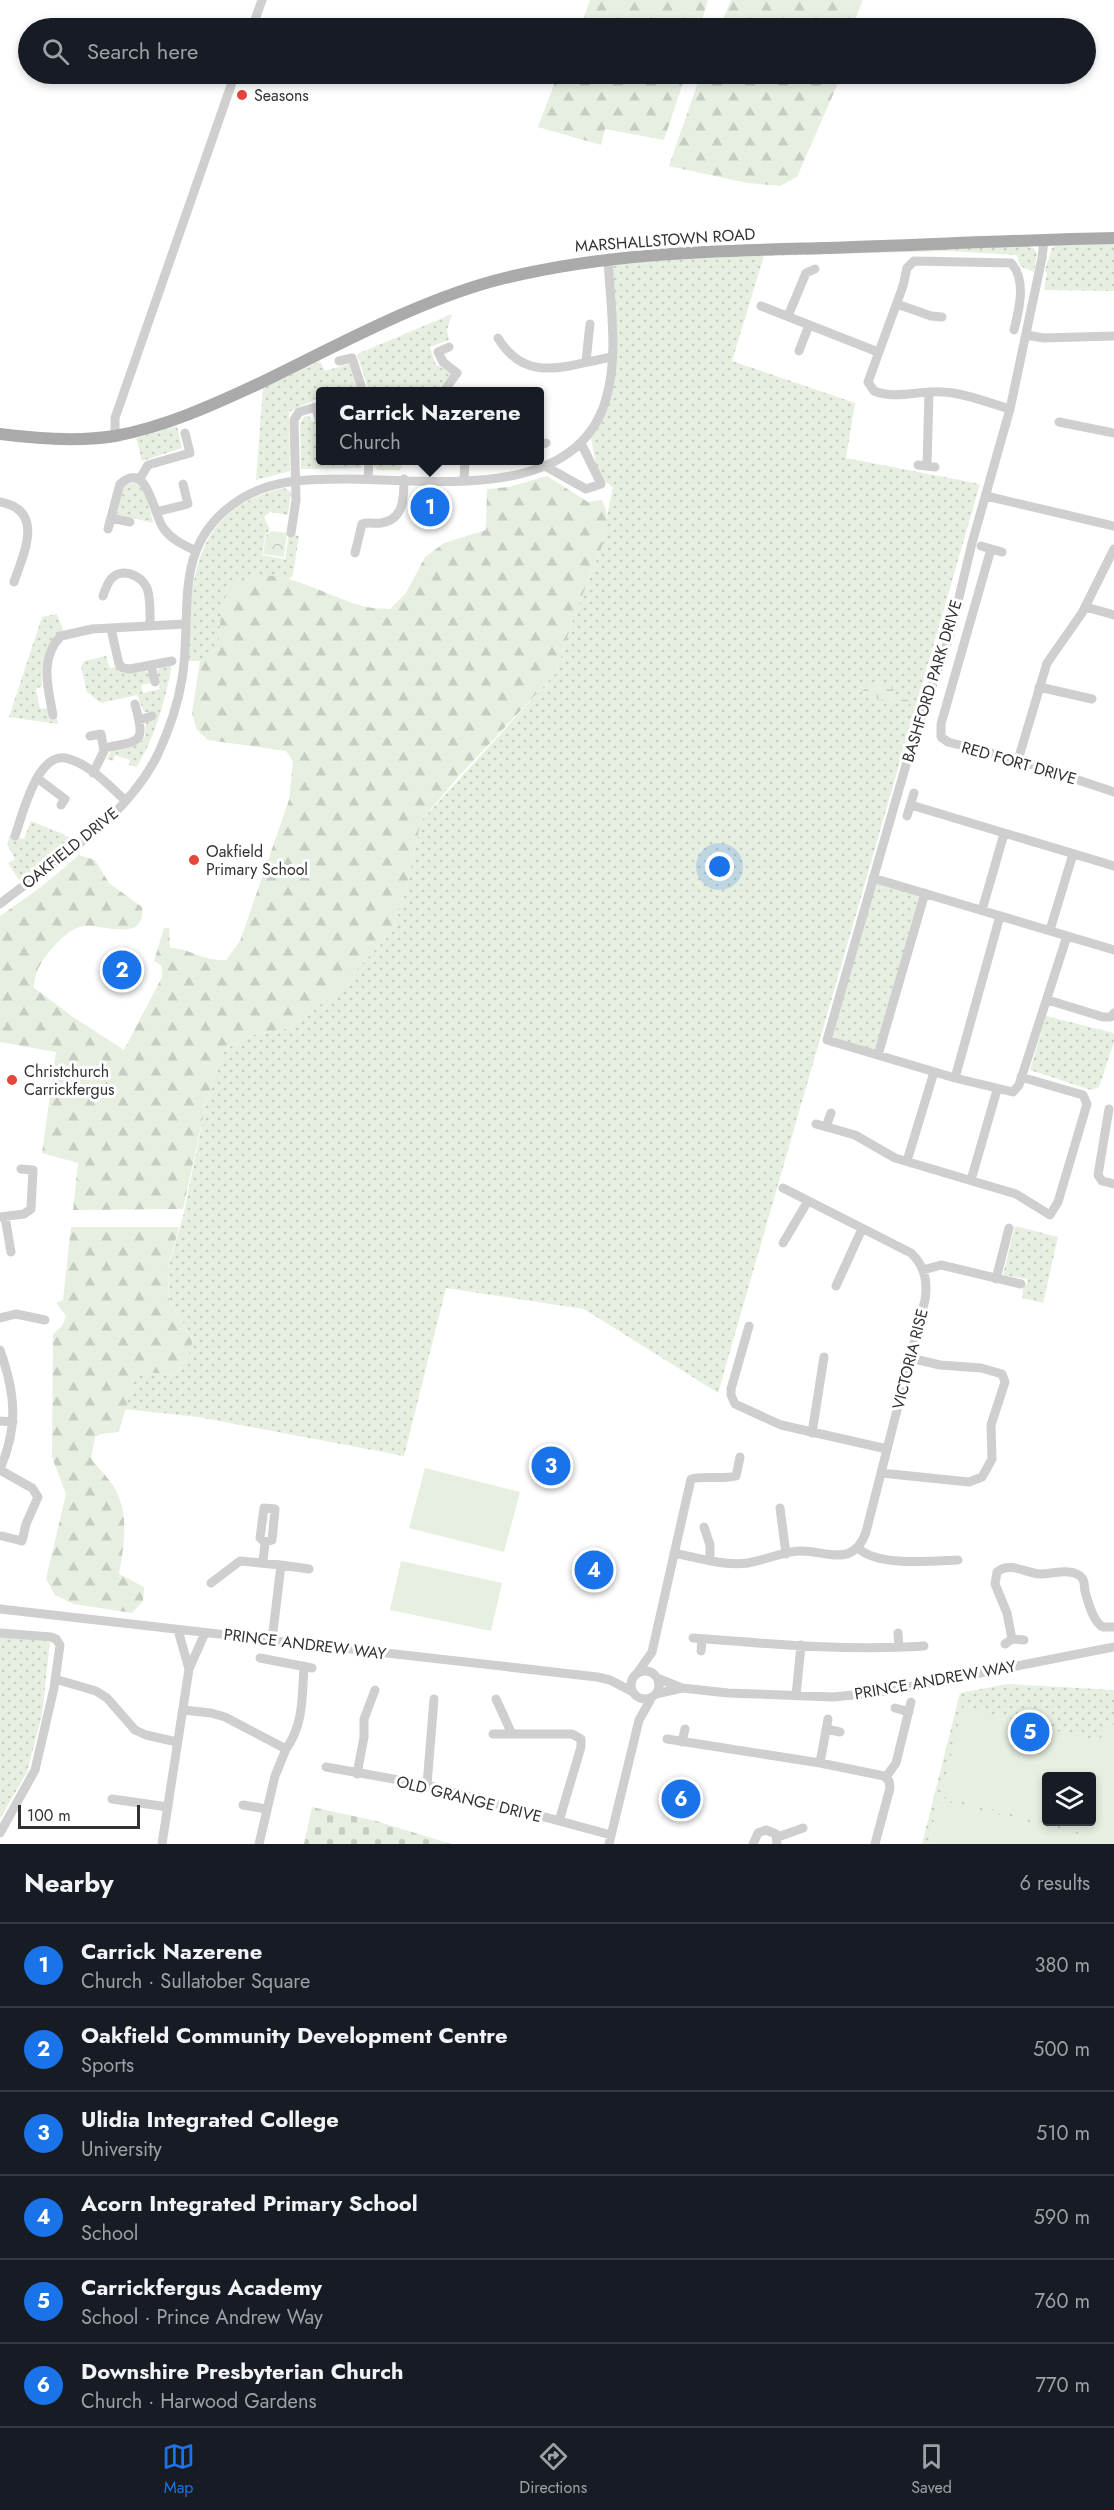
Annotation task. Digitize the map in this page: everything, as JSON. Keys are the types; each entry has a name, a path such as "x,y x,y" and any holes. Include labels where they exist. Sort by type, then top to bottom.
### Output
{"main road":[{"name":"MARSHALLSTOWN ROAD","path":"0,434 59,440 115,435 172,420 213,405 395,318 453,295 501,279 608,258 754,249 1114,238"}],"street":[{"path":"256,18 262,0"},
{"path":"115,435 115,418 232,84"},
{"name":"BASHFORD PARK DRIVE","path":"878,1055 827,1040 914,737 950,634 1010,409 1043,256 1044,240"},
{"name":"OAKFIELD DRIVE","path":"0,904 91,835 126,801 156,756 174,712 182,679 188,578 196,551 210,526 232,504 261,489 295,480 464,480 518,475 545,466 569,453 581,443 602,411 610,380 612,357 608,258"},
{"path":"1010,409 953,393 928,392 900,396 872,390 868,381 897,304 907,268 915,261 1009,262 1015,267 1020,285 1019,309 1014,330"},
{"path":"788,316 806,273 815,269"},
{"path":"897,304 929,316 942,317"},
{"path":"761,306 879,352"},
{"path":"586,361 590,324"},
{"path":"799,351 809,324"},
{"path":"589,334 600,335"},
{"path":"1026,335 1044,338 1114,336"},
{"path":"498,338 510,356 527,366 543,368 612,357"},
{"path":"447,387 457,374 456,370 443,362 438,352 449,347"},
{"path":"339,361 352,358 361,387"},
{"path":"927,466 928,392"},
{"path":"291,533 296,506 295,418 298,413 316,407"},
{"path":"1059,423 1114,433"},
{"path":"139,480 148,465 190,453 185,433"},
{"path":"545,466 586,489 601,484 581,443"},
{"path":"368,479 369,465"},
{"path":"464,480 465,465"},
{"path":"108,530 120,484 127,479 139,480 147,487 166,532 196,551"},
{"path":"355,553 362,524 387,522 398,513 403,501 404,479"},
{"path":"156,512 188,504 183,484"},
{"path":"986,496 1114,526"},
{"path":"0,502 20,511 27,522 29,531 14,582"},
{"path":"111,518 130,522"},
{"path":"981,546 1002,552"},
{"name":"RED FORT DRIVE","path":"991,549 940,735 948,742 1018,760 1114,792"},
{"path":"1018,760 1048,661 1086,607 1114,549"},
{"path":"103,596 114,576 132,574 144,583 149,597 150,626"},
{"path":"1086,607 1114,615"},
{"path":"54,715 47,670 48,655 58,638 66,634 92,629 185,624"},
{"path":"111,629 122,667 130,669 172,660"},
{"path":"151,666 155,682"},
{"path":"1040,687 1092,699"},
{"path":"104,748 137,741 141,732 135,704"},
{"path":"139,720 152,716"},
{"path":"90,736 101,734 104,748 93,773"},
{"path":"15,836 25,804 37,778 48,762 59,758 72,760 93,773 126,801"},
{"path":"37,778 65,798"},
{"path":"907,816 914,793"},
{"path":"911,805 1114,866"},
{"path":"982,910 1004,834"},
{"path":"1050,930 1073,854"},
{"path":"873,878 1114,950"},
{"path":"925,893 878,1055 934,1072 997,1090 1013,1092 1021,1077 1048,1000 1067,936"},
{"path":"955,1078 1000,916"},
{"path":"1048,1000 1102,1017 1111,1017 1114,1013"},
{"path":"907,1161 934,1072"},
{"path":"816,1124 855,1135 895,1158 1016,1194 1050,1215 1058,1202 1087,1104 1083,1095 1021,1077"},
{"path":"971,1180 997,1090"},
{"path":"1109,1109 1098,1175 1102,1181 1114,1184"},
{"path":"826,1127 831,1113"},
{"path":"11,1252 2,1217 24,1215 31,1209 33,1170 21,1169"},
{"path":"783,1188 910,1253 923,1270 941,1265 1021,1284"},
{"path":"783,1243 808,1201"},
{"path":"996,1279 1009,1228"},
{"path":"836,1286 862,1229"},
{"name":"VICTORIA RISE","path":"858,1548 866,1532 926,1295 923,1270"},
{"path":"0,1318 16,1314 45,1320"},
{"path":"749,1326 731,1389 732,1400 764,1418 812,1433 887,1449"},
{"path":"0,1350 12,1389 13,1422 8,1449 0,1469 32,1488 38,1497 25,1526 22,1541 2,1536"},
{"path":"812,1433 824,1357"},
{"path":"881,1473 972,1482 986,1473 992,1459 991,1425 1005,1390 1004,1377 999,1372 987,1369 940,1365 910,1359"},
{"path":"0,1421 13,1422"},
{"path":"610,1839 639,1720 659,1686 652,1652 691,1479 699,1477 726,1479 735,1476 740,1456"},
{"path":"780,1508 786,1554"},
{"path":"704,1527 710,1545 710,1561"},
{"path":"263,1562 265,1542"},
{"path":"674,1553 710,1561 747,1563 805,1551 836,1556 858,1548 870,1556 892,1560 958,1560"},
{"path":"211,1582 240,1561 309,1569"},
{"path":"272,1640 281,1565"},
{"path":"1024,1640 1008,1642 1007,1613 994,1582 997,1572 1003,1568 1017,1568 1038,1574 1060,1572 1078,1575 1084,1581 1084,1590 1095,1621 1103,1627 1114,1627"},
{"name":"PRINCE ANDREW WAY","path":"0,1609 610,1680 636,1674"},
{"path":"178,1630 189,1669"},
{"path":"162,1844 189,1669 205,1632"},
{"path":"0,1633 56,1639 60,1647 35,1770 0,1833"},
{"path":"898,1633 899,1647"},
{"path":"701,1651 697,1638 801,1645 924,1646"},
{"path":"796,1696 801,1645"},
{"name":"PRINCE ANDREW WAY","path":"654,1695 682,1688 833,1697 874,1693 1114,1647"},
{"path":"639,1720 631,1684 652,1652"},
{"path":"259,1844 277,1769 301,1718 308,1667 260,1658"},
{"path":"636,1674 648,1671 656,1676"},
{"name":"PRINCE ANDREW WAY","path":"656,1676 682,1688"},
{"path":"55,1679 96,1691 107,1698 135,1730 177,1742"},
{"name":"PRINCE ANDREW WAY","path":"610,1680 634,1694"},
{"path":"357,1773 364,1737 364,1719 375,1690"},
{"path":"634,1694 644,1699 654,1695"},
{"path":"427,1785 434,1699"},
{"path":"496,1700 512,1734"},
{"path":"886,1778 894,1767 910,1707 896,1708"},
{"path":"183,1710 225,1717 286,1749"},
{"path":"820,1763 827,1724 840,1732"},
{"path":"682,1742 685,1730"},
{"path":"493,1734 570,1734 581,1739 581,1747 559,1821"},
{"path":"667,1739 880,1774 886,1778 889,1790 875,1844"},
{"name":"OLD GRANGE DRIVE","path":"326,1767 427,1785 559,1821 610,1839"},
{"path":"112,1799 168,1807"},
{"path":"243,1805 266,1809"},
{"path":"753,1844 757,1834 762,1830 771,1831 777,1841 803,1828"}],"green space":[{"path":"590,0 708,0 702,18 583,18"},
{"path":"731,0 863,0 856,18 724,18"},
{"path":"554,84 683,84 664,140 605,129 601,145 538,127"},
{"path":"698,84 838,84 797,177 780,186 747,183 669,166"},
{"path":"1114,243 1114,291 1044,290 1047,273 1045,270 1052,248 1056,245"},
{"path":"1026,246 1033,248 1037,253 1034,272 1020,266 1017,255 947,251 764,256 732,361 855,403 846,458 980,484 718,1393 584,1309 446,1288 404,1456 198,1417 124,1409 135,1374 147,1372 175,1375 189,1354 193,1339 169,1300 168,1268 183,1217 207,1099 225,1049 253,1035 289,1028 332,996 391,933 404,897 421,821 556,673 573,619 599,554 613,487 598,477 590,432 607,398 611,319 608,258"},
{"path":"452,314 447,330 449,340 430,347 436,365 451,371 440,387 368,387 357,354"},
{"path":"320,361 325,371 349,364 356,387 316,387 316,399 289,412 290,471 256,480 263,388"},
{"path":"305,416 310,417 312,422 316,421 316,465 362,465 361,468 301,469 300,422"},
{"path":"177,426 182,448 142,461 136,438"},
{"path":"402,465 400,470 378,470 374,466"},
{"path":"547,476 588,502 602,500 606,509 607,527 602,546 573,619 556,673 459,776 421,821 404,897 391,933 332,996 289,1028 253,1035 225,1049 207,1099 183,1209 73,1210 78,1163 42,1153 56,1052 0,1042 0,916 41,887 79,855 95,860 109,883 142,907 141,918 137,925 130,929 84,926 65,935 43,960 33,987 73,1017 124,1050 162,977 162,966 154,961 164,928 169,928 170,948 185,950 210,959 226,960 240,941 289,800 293,761 286,751 208,740 197,730 192,713 200,661 218,647 221,613 226,596 239,582 255,576 274,576 294,580 351,603 390,609 406,593 425,557 444,543 486,530 487,489 509,487"},
{"path":"129,483 135,484 144,491 153,523 117,514 124,486"},
{"path":"284,488 291,492 288,515 270,512 264,517 270,530 265,535 262,555 285,559 289,534 299,536 293,575 289,579 266,577 221,620 218,647 200,661 186,661 195,577 202,553 213,531 230,513 253,498"},
{"path":"272,531 287,533 284,557 263,554 266,535"},
{"path":"57,614 63,630 56,635 47,648 43,662 42,686 36,689 40,709 47,708 56,716 58,724 9,717 42,617"},
{"path":"106,656 110,668 116,667 122,673 144,670 149,674 151,683 141,685 143,693 160,689 157,671 161,667 172,665 159,718 137,767 129,765 130,760 115,755 113,761 107,759 111,751 139,744 145,736 146,723 153,712 144,712 137,695 101,703 87,692 81,667 84,661"},
{"path":"869,684 891,686 897,696 908,700 909,706 903,709 895,700 885,701 865,697 862,691"},
{"path":"31,821 72,840 19,880 8,863 15,859 7,844 10,836 24,839"},
{"path":"873,878 925,893 878,1055 827,1040"},
{"path":"1046,1016 1114,1033 1114,1042 1099,1087 1091,1090 1030,1070"},
{"path":"1015,1226 1058,1237 1043,1303 1022,1298 1027,1279 1003,1275"},
{"path":"71,1227 179,1227 168,1268 169,1300 193,1339 189,1354 175,1375 147,1372 135,1375 119,1432 95,1437 91,1458 114,1487 122,1508 124,1541 119,1574 144,1587 143,1601 132,1613 74,1604 55,1595 46,1579 66,1494 52,1457 53,1334 62,1326 66,1316 56,1303 63,1300"},
{"path":"425,1468 520,1492 504,1552 409,1528"},
{"path":"401,1561 502,1583 491,1631 390,1610"},
{"path":"0,1636 50,1642 42,1715 27,1772 0,1819"},
{"path":"1007,1684 1114,1690 1114,1725 1105,1723 1101,1742 941,1796 1042,1822 1042,1826 939,1800 928,1844 922,1844 960,1693"},
{"path":"963,1707 1100,1742 1105,1723 1114,1725 1114,1844 928,1844 939,1800 1078,1834 1078,1831 1058,1826 1096,1826 1096,1772 1042,1772 1042,1822 941,1796"},
{"path":"312,1807 376,1821 451,1844 304,1844"},
{"path":"1042,1826 1059,1826 1079,1831 1078,1835"}],"place":[{"name":"Seasons","path":"242,95"},
{"name":"Carrick Nazerene","path":"430,507"},
{"name":"Oakfield Primary School","path":"194,860"},
{"name":"Oakfield Community Development Centre","path":"122,970"},
{"name":"Christchurch Carrickfergus","path":"12,1080"},
{"name":"Ulidia Integrated College","path":"551,1466"},
{"name":"Acorn Integrated Primary School","path":"594,1570"},
{"name":"Carrickfergus Academy","path":"1030,1732"},
{"name":"Downshire Presbyterian Church","path":"681,1799"}]}
